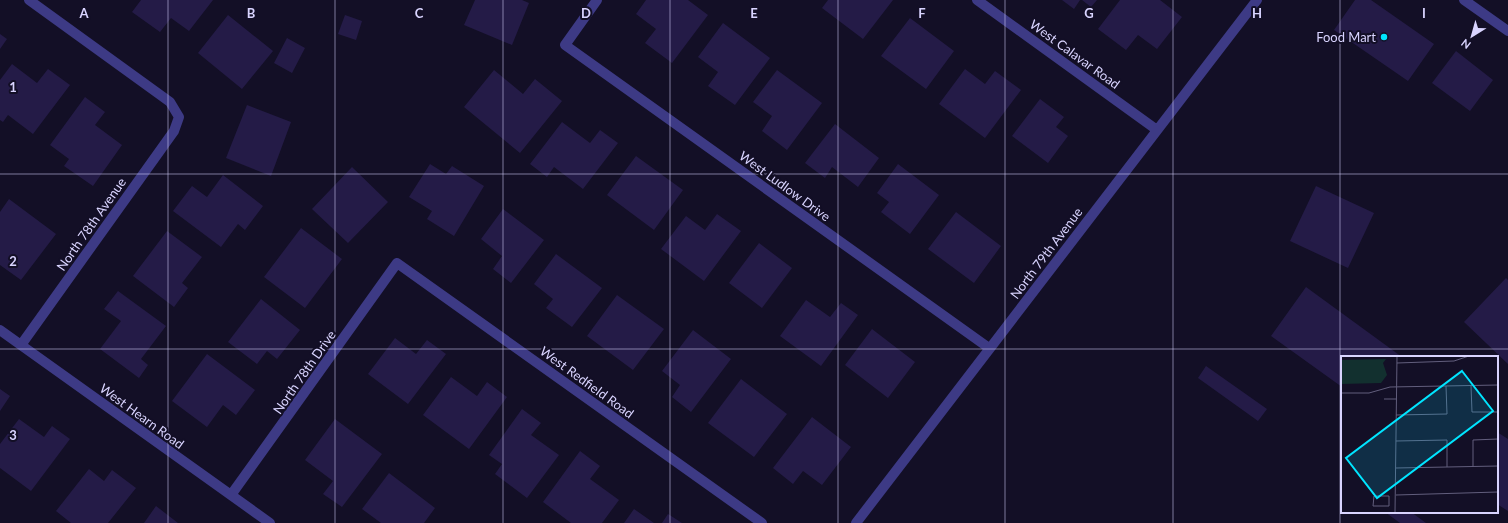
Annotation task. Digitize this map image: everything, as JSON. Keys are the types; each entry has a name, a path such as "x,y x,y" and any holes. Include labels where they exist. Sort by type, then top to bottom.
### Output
{"street":[{"name":"North 78th Avenue","path":"22,345 174,131 179,117 170,102 29,0"},
{"name":"West Ludlow Drive","path":"597,0 565,45 990,348"},
{"name":"West Calavar Road","path":"977,0 1157,130"},
{"name":"North 79th Avenue","path":"856,523 1257,0"},
{"path":"1464,0 1508,31"},
{"name":"North 78th Drive","path":"231,495 397,263"},
{"name":"West Redfield Road","path":"397,263 762,523"},
{"name":"West Hearn Road","path":"0,330 270,523"}],"building":[{"path":"141,0 213,0 189,31 171,18 160,32 132,12"},
{"path":"475,0 522,0 529,3 512,45 464,25"},
{"path":"646,0 688,0 708,15 672,63 645,43 656,29 636,14"},
{"path":"828,0 893,0 863,39 822,8"},
{"path":"1062,0 1080,0 1074,9"},
{"path":"1082,0 1097,0 1091,7"},
{"path":"1120,0 1160,0 1182,17 1157,49 1138,35 1126,50 1098,29"},
{"name":"Food Mart","path":"1355,0 1371,0 1434,44 1408,81 1334,30"},
{"path":"228,15 273,51 242,89 198,53"},
{"path":"345,15 362,21 356,40 338,34"},
{"path":"910,18 954,51 926,89 881,56"},
{"path":"723,23 770,58 735,105 708,86 718,72 698,57"},
{"path":"0,34 7,39 0,49"},
{"path":"287,38 305,48 292,73 274,63"},
{"path":"1456,51 1493,80 1470,111 1432,83"},
{"path":"12,64 37,83 48,69 70,85 33,134 8,115 3,122 0,120 0,80"},
{"path":"965,69 985,84 995,71 1021,90 985,138 939,104"},
{"path":"494,70 523,94 535,79 562,101 520,153 464,107"},
{"path":"777,70 822,103 787,150 762,131 772,116 753,102"},
{"path":"85,97 105,112 95,125 122,145 93,186 64,166 69,159 50,145"},
{"path":"1040,99 1064,117 1056,127 1068,136 1048,163 1012,136"},
{"path":"247,105 291,122 271,176 226,158"},
{"path":"562,122 590,143 600,130 618,143 583,189 554,167 547,177 530,164"},
{"path":"835,124 879,158 858,187 832,167 825,178 805,163"},
{"path":"636,156 683,190 654,230 607,195"},
{"path":"430,164 446,174 452,166 484,186 454,236 427,219 432,211 409,197"},
{"path":"898,164 939,195 910,234 881,212 889,202 877,193"},
{"path":"352,167 388,202 348,243 312,209"},
{"path":"223,175 263,206 245,230 238,224 221,247 173,211 192,186 207,197"},
{"path":"1316,186 1374,213 1348,268 1290,241"},
{"path":"9,199 56,234 21,280 0,265 0,212"},
{"path":"503,209 544,240 511,283 493,269 502,256 481,239"},
{"path":"956,212 1001,246 974,283 928,249"},
{"path":"717,214 741,231 704,281 661,249 686,216 705,230"},
{"path":"301,228 342,259 305,308 264,277"},
{"path":"167,231 202,257 182,283 188,288 174,307 133,276"},
{"path":"759,243 792,268 762,308 729,283"},
{"path":"556,254 602,288 572,327 546,308 553,299 534,284"},
{"path":"1506,278 1508,280 1508,364 1464,322"},
{"path":"1306,287 1401,356 1341,356 1341,386 1271,336"},
{"path":"118,291 166,326 141,359 148,365 139,378 100,349 121,321 104,309"},
{"path":"617,295 664,329 633,370 587,336"},
{"path":"261,299 300,330 277,359 267,351 257,364 228,342"},
{"path":"806,300 830,317 841,303 858,315 821,366 780,336"},
{"path":"872,329 915,362 888,398 845,365"},
{"path":"693,330 731,359 691,412 672,397 680,385 662,371"},
{"path":"395,338 416,354 427,340 446,354 408,404 368,374"},
{"path":"207,354 255,390 236,415 223,405 207,427 172,401"},
{"path":"1206,366 1267,409 1258,421 1198,378"},
{"path":"451,377 477,396 487,382 507,397 469,449 423,415"},
{"path":"741,379 787,414 754,457 708,423"},
{"path":"0,389 10,396 0,411"},
{"path":"522,409 541,423 531,435 559,455 527,498 495,474 502,464 489,455"},
{"path":"812,417 851,447 822,485 803,471 793,484 773,468"},
{"path":"19,419 44,437 52,426 70,439 31,491 0,468 0,444"},
{"path":"335,419 382,454 342,507 323,494 333,481 305,460"},
{"path":"1498,433 1508,439 1508,511 1498,505"},
{"path":"580,451 600,466 590,479 619,500 602,523 571,523 543,502"},
{"path":"89,469 104,481 112,470 136,488 108,523 71,523 56,511"},
{"path":"389,473 435,508 424,523 381,523 362,509"},
{"path":"156,506 178,523 144,523"},
{"path":"634,509 654,523 624,523"},
{"path":"1386,513 1412,513 1426,523 1400,523"},
{"path":"668,514 682,523 662,523"}],"place":[{"name":"Food Mart","path":"1384,37"}]}
